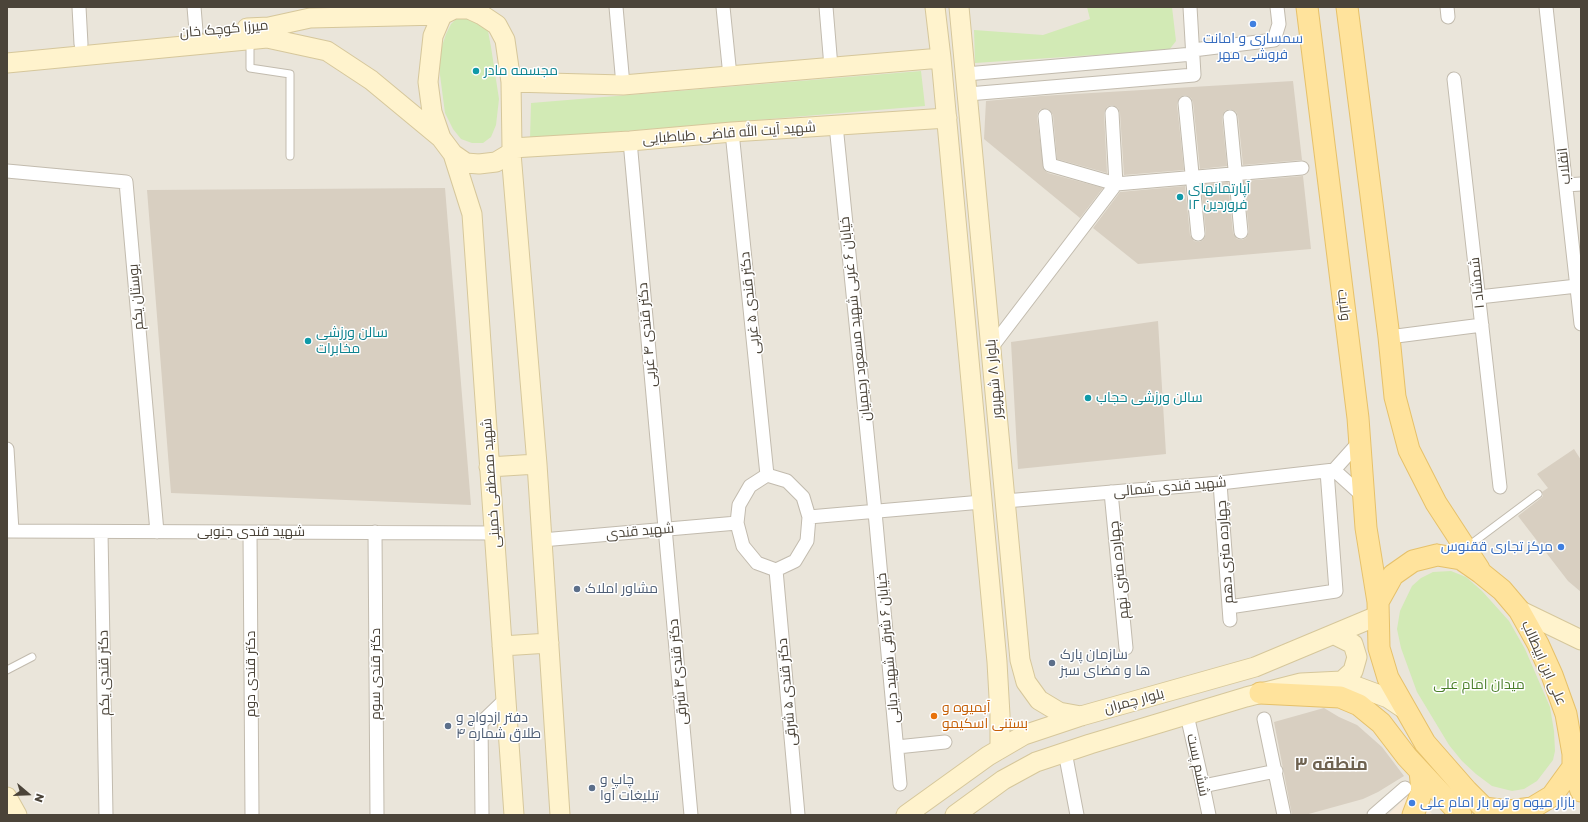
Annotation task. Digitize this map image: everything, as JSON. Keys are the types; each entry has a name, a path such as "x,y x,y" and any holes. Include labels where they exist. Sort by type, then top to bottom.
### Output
{"main road":[{"name":"ولایت","path":"1307,7 1358,418 1366,528 1378,609"},
{"path":"1347,7 1389,337 1395,397 1408,450 1436,503 1481,573"},
{"name":"علی ابن ابیطالب","path":"1378,609 1393,575 1413,561 1437,555 1461,559 1502,590 1519,610 1538,644 1576,736 1573,754 1573,767 1581,791"},
{"path":"1378,609 1380,648 1388,678 1425,743 1467,791 1489,811 1508,811 1532,808 1552,796 1573,767"},
{"path":"1260,693 1340,697 1359,705 1381,723 1420,771 1461,815"},
{"path":"1413,815 1422,790 1420,771"}],"street":[{"path":"79,7 81,44"},
{"path":"194,7 196,31"},
{"path":"616,7 623,85"},
{"path":"723,7 730,76"},
{"path":"826,7 831,67"},
{"name":"بلوار ۸ شهریور","path":"935,7 934,58 939,119 960,266 989,579 1000,716 1000,749"},
{"name":"بلوار ۸ شهریور","path":"959,7 1020,660 1026,682 1039,700 1059,712 1081,716"},
{"path":"968,94 1194,75 1190,7"},
{"path":"966,74 1193,52 1274,40 1279,24 1277,7"},
{"name":"انقلاب","path":"1546,7 1581,324"},
{"path":"511,151 496,162 479,164 466,163 453,154 441,138 432,112 428,82 433,36 443,11 469,9 482,14 496,16 505,40 511,82 511,151 537,464 560,815"},
{"name":"میرزا کوچک خان","path":"7,52 196,31 269,27 310,13 443,11"},
{"name":"میرزا کوچک خان","path":"7,62 258,39 327,51 371,80 441,138"},
{"path":"511,82 623,85 934,58"},
{"name":"شمشاد ۱","path":"1454,78 1500,487"},
{"path":"1185,103 1198,234"},
{"path":"991,348 1116,184 1112,113"},
{"path":"1045,116 1050,165 1116,184 1302,168"},
{"path":"1230,117 1241,232"},
{"name":"شهید آیت الله قاضی طباطبایی","path":"511,151 732,132 939,119"},
{"name":"خیابان ۶ غربی شهید مسعود رحیمیان","path":"836,125 875,512"},
{"name":"دکتر قندی ۵ غربی","path":"732,132 767,475"},
{"name":"دکتر قندی ۴ غربی","path":"630,141 665,529"},
{"name":"شهید مصطفی خمینی","path":"453,154 472,214 514,815"},
{"name":"بوستان یکم","path":"7,171 126,182 157,532"},
{"path":"1566,185 1581,184"},
{"path":"960,266 983,264"},
{"path":"1479,297 1577,286"},
{"path":"1389,337 1482,325"},
{"path":"1229,607 1336,591 1330,470 1360,440"},
{"path":"7,449 9,531"},
{"path":"489,468 537,464"},
{"path":"1330,470 1364,496"},
{"name":"شهید قندی شمالی","path":"1005,501 1220,483 1330,470"},
{"path":"767,475 788,481 803,498 809,517 807,541 795,561 776,570 757,563 743,546 737,523 740,504 750,486 767,475"},
{"name":"چهارده متری دهم","path":"1220,483 1230,620"},
{"name":"چهارده متری نهم","path":"1111,492 1126,648"},
{"path":"809,517 982,502"},
{"name":"خیابان ۶ شرقی شهید دیانی","path":"875,512 900,784"},
{"name":"شهید قندی","path":"542,540 737,523"},
{"name":"دکتر قندی۴ شرقی","path":"665,529 691,815"},
{"name":"شهید قندی جنوبی","path":"9,531 494,533"},
{"name":"دکتر قندی یکم","path":"101,532 106,815"},
{"name":"دکتر قندی دوم","path":"250,532 252,815"},
{"name":"دکتر قندی سوم","path":"375,532 377,815"},
{"name":"دکتر قندی ۵ شرقی","path":"776,570 798,815"},
{"path":"989,579 1012,577"},
{"name":"بلوار چمران","path":"906,815 988,756 1024,735 1081,716 1255,667 1335,635 1378,609"},
{"path":"1519,610 1581,640"},
{"path":"1335,635 1353,644 1357,657 1353,670 1342,681"},
{"path":"502,646 549,643"},
{"name":"بلوار چمران","path":"955,815 1010,777 1036,762 1260,693 1301,683 1342,681 1388,698 1406,710"},
{"path":"482,815 482,723 506,698"},
{"name":"ششم پست","path":"1187,715 1204,786 1208,815"},
{"path":"1264,719 1284,815"},
{"path":"897,747 945,742"},
{"path":"1066,752 1077,815"},
{"path":"1204,786 1276,771"},
{"path":"1374,815 1405,788"},
{"path":"7,797 17,815"}],"lane":[{"path":"258,39 250,68 290,74 290,156"},
{"path":"1466,549 1538,494"},
{"path":"7,670 32,657"}],"shaded area":[{"path":"7,7 1581,7 1581,815 7,815"},
{"name":"بازار میوه و تره بار امام علی","path":"1413,790 1433,815 1388,815"}],"green space":[{"path":"1087,7 1172,7 1176,41 1169,50 975,63 974,30 1043,35 1090,19"},
{"path":"462,17 480,22 488,31 491,47 499,99 496,125 491,137 483,143 472,143 461,139 453,129 445,113 440,75 440,52 451,24 456,19"},
{"path":"921,71 925,106 530,139 531,103"},
{"name":"میدان امام علی","path":"1451,571 1466,577 1482,591 1509,621 1525,649 1550,707 1554,731 1555,751 1553,760 1537,781 1524,789 1512,791 1492,786 1462,761 1449,745 1417,692 1401,648 1397,629 1400,611 1412,586 1421,578 1433,572"}],"building":[{"path":"1293,81 1302,160 1243,165 1238,116 1236,112 1230,109 1225,111 1222,117 1227,166 1200,169 1193,102 1191,98 1185,95 1180,97 1177,104 1184,170 1124,175 1120,113 1118,108 1112,105 1107,107 1104,113 1107,173 1057,159 1053,115 1048,109 1041,109 1038,112 1037,117 1044,170 1048,173 1103,188 1080,218 984,139 986,101 1041,96"},
{"path":"1303,176 1311,249 1138,264 1093,228 1120,192 1185,186 1190,235 1194,241 1199,242 1203,240 1206,234 1201,185 1228,182 1233,233 1237,239 1242,240 1246,238 1249,232 1244,181"},
{"name":"سالن ورزشی مخابرات","path":"445,188 471,505 171,493 147,190"},
{"name":"سالن ورزشی حجاب","path":"1158,321 1166,454 1018,469 1011,342"},
{"name":"مرکز تجاری ققنوس","path":"1574,449 1581,460 1581,592 1568,581 1518,516 1541,498 1543,496 1542,492 1548,488 1537,474"},
{"path":"1324,708 1357,725 1382,747 1404,776 1378,792 1363,799 1305,815 1292,815 1274,722"}],"place":[{"name":"سمساری و امانت فروشی مهر","path":"1253,24"},
{"name":"مجسمه مادر","path":"476,71"},
{"name":"آپارتمانهای ۱۲ فروردین","path":"1180,197"},
{"name":"سالن ورزشی مخابرات","path":"308,341"},
{"name":"سالن ورزشی حجاب","path":"1088,398"},
{"name":"مرکز تجاری ققنوس","path":"1561,547"},
{"name":"مشاور املاک","path":"577,589"},
{"name":"سازمان پارک ها و فضای سبز","path":"1052,663"},
{"name":"آبمیوه و بستنی اسکیمو","path":"934,716"},
{"name":"دفتر ازدواج و طلاق شماره ۴","path":"448,726"},
{"name":"چاپ و تبلیغات آوا","path":"592,788"},
{"name":"بازار میوه و تره بار امام علی","path":"1412,803"}],"district":[{"name":"منطقه ۳","path":"1331,764"}]}
